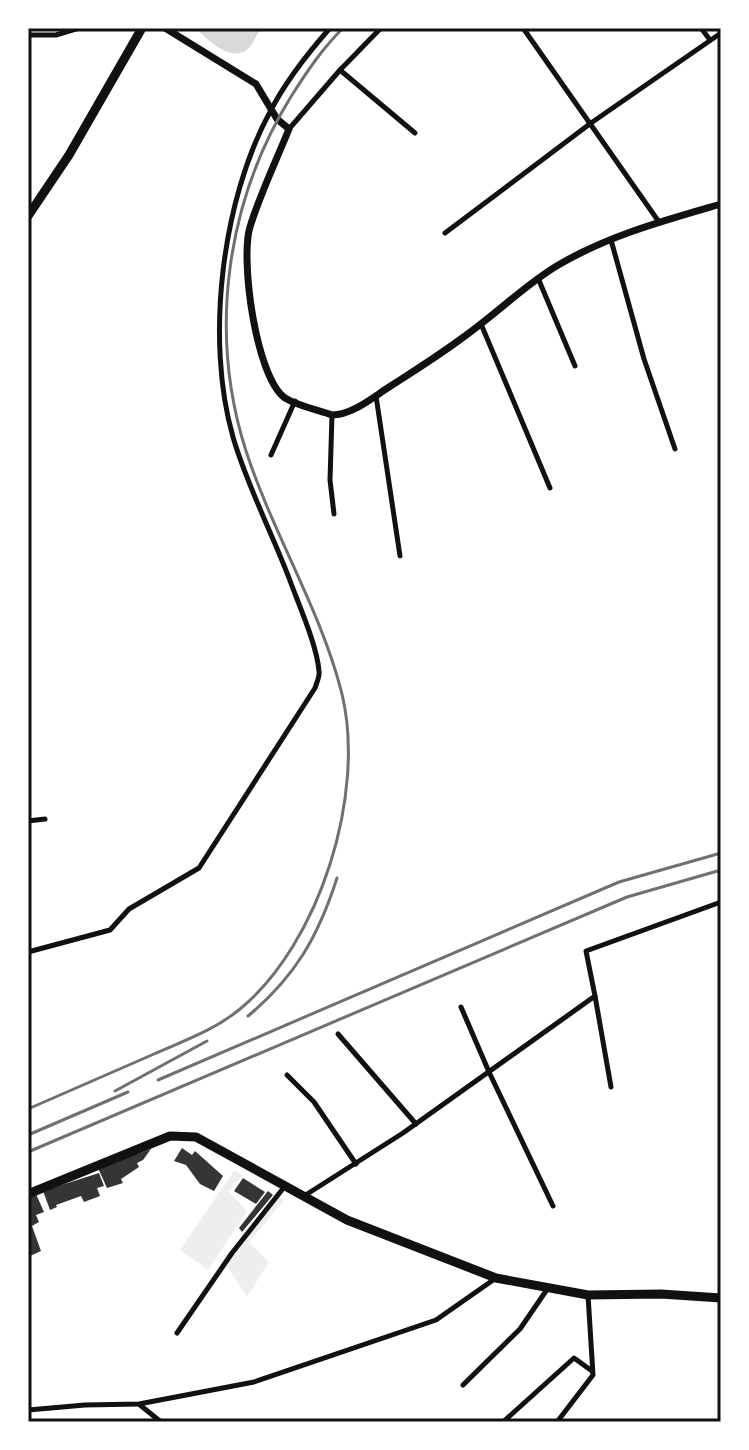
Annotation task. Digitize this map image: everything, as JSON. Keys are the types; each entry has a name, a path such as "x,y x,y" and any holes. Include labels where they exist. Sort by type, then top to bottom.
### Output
{"main road":[{"path":"28,216 69,155 142,28"},
{"path":"28,1194 170,1136 196,1137 347,1220 496,1278 588,1295 661,1294 721,1298"}],"street":[{"path":"28,35 56,35 79,28"},
{"path":"165,28 256,84 277,119 289,129"},
{"path":"28,952 110,930 129,909 199,868 315,688 320,673 299,606 233,438 222,387 219,335 229,235 250,159 271,108 330,28"},
{"path":"381,28 289,129 249,230 246,277 259,353 271,379 284,397 332,415 340,415 376,396 481,324 538,277 564,262 659,222 721,204"},
{"path":"523,28 659,222"},
{"path":"701,28 710,40"},
{"path":"445,233 591,123 721,33"},
{"path":"340,70 415,133"},
{"path":"611,240 644,359 675,449"},
{"path":"538,277 575,366"},
{"path":"481,324 550,488"},
{"path":"376,396 400,556"},
{"path":"271,455 295,401"},
{"path":"332,415 330,480 334,514"},
{"path":"28,821 45,819"},
{"path":"611,1087 586,951 721,902"},
{"path":"303,1196 416,1124 595,996"},
{"path":"461,1007 553,1206"},
{"path":"338,1034 416,1124"},
{"path":"287,1075 314,1102 356,1164"},
{"path":"177,1333 232,1253 285,1186"},
{"path":"28,1410 139,1404 254,1382 436,1320 496,1278"},
{"path":"463,1385 520,1329 548,1288"},
{"path":"557,1422 593,1375 588,1295"},
{"path":"503,1422 574,1358 592,1371"},
{"path":"139,1404 161,1422"}],"shaded area":[{"path":"196,28 261,28 247,50 233,53 219,48"},
{"path":"234,1171 242,1175 229,1192 247,1211 208,1270 180,1250"},
{"path":"279,1197 284,1200 249,1242 269,1262 247,1297 225,1263"}],"building":[{"path":"182,1148 192,1155 195,1151 223,1176 214,1191 200,1184 186,1165 174,1161"},
{"path":"151,1149 137,1163 139,1167 121,1179 123,1183 107,1188 98,1168"},
{"path":"99,1173 104,1186 97,1188 100,1196 84,1202 81,1196 50,1210 43,1191"},
{"path":"243,1178 265,1192 256,1204 234,1191"},
{"path":"268,1191 273,1195 242,1232 239,1228"},
{"path":"36,1194 44,1212 36,1215 39,1222 32,1226 41,1251 28,1257 28,1198"}],"railway":[{"path":"28,1109 198,1034 240,1009 268,981 293,946 314,907 330,864 341,820 347,776 348,734 342,694 322,632 269,512 246,451 234,406 226,314 238,223 252,179 292,95 343,28"},
{"path":"158,1080 619,882 721,853"},
{"path":"28,1152 627,897 721,870"},
{"path":"248,1016 279,986 303,954 322,919 337,878"},
{"path":"115,1091 207,1041"},
{"path":"28,1135 128,1092"}]}
